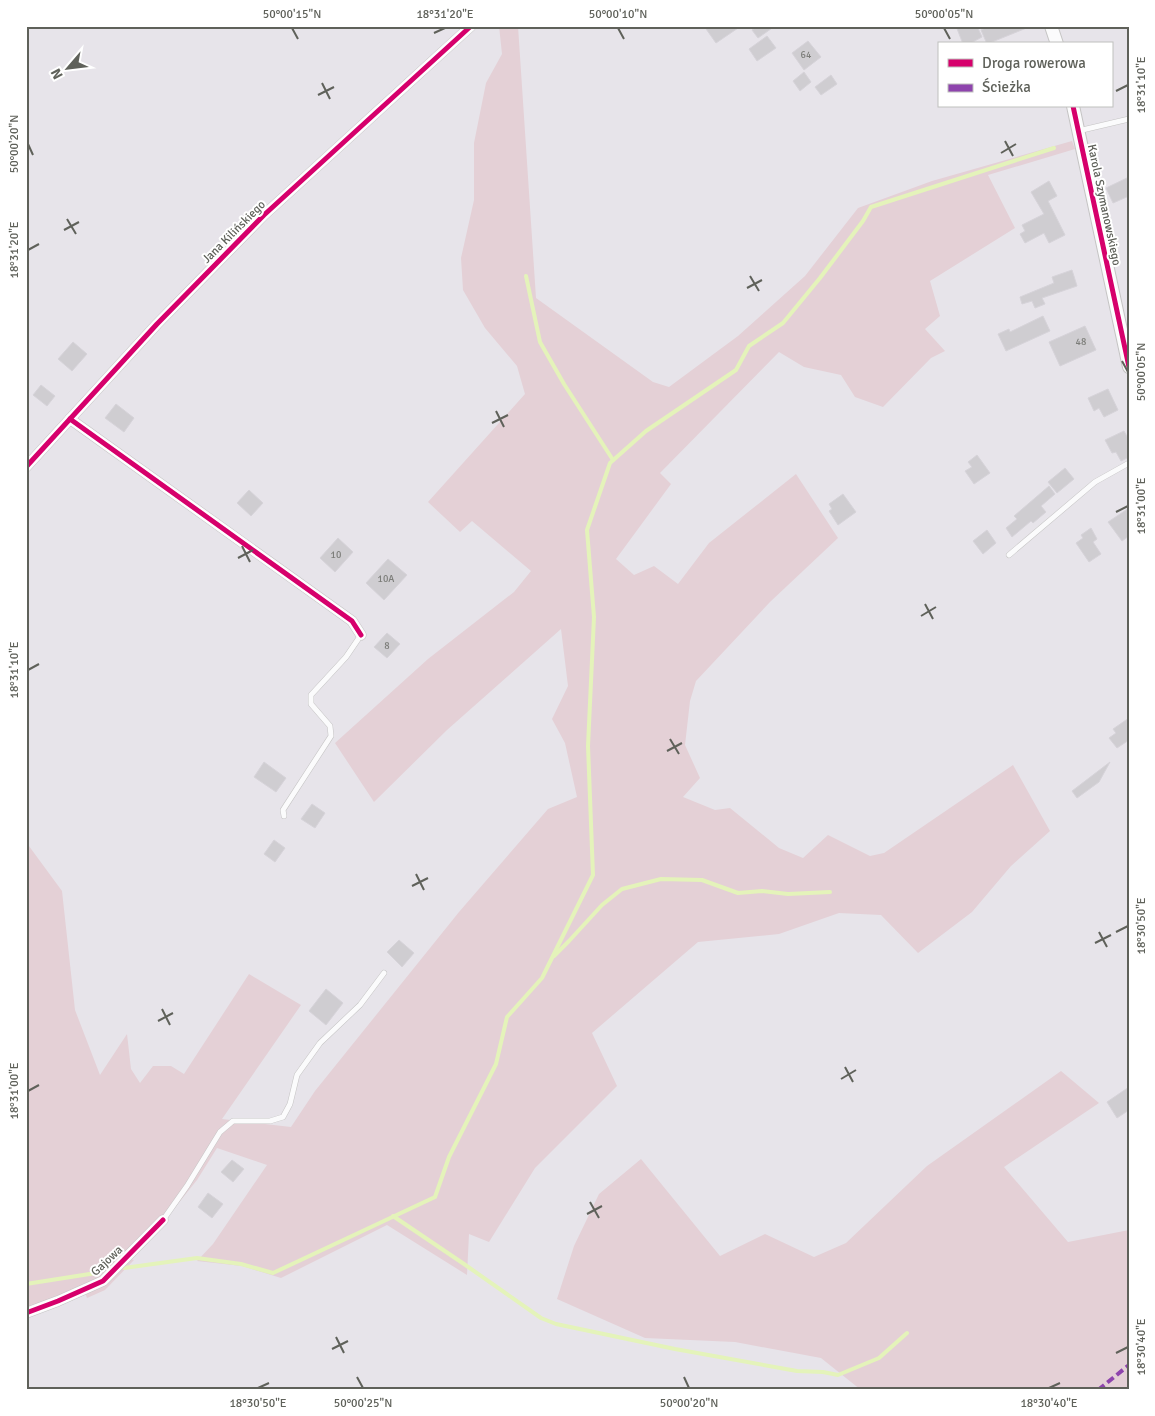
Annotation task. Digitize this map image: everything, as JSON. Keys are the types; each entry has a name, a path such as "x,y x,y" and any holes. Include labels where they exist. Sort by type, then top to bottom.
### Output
{"street":[{"name":"Jana Kilińskiego","path":"26,467 152,330 264,215 472,26"},
{"path":"1051,26 1056,42"},
{"name":"Karola Szymanowskiego","path":"1073,108 1129,367"},
{"path":"70,419 352,621 361,635"},
{"name":"Gajowa","path":"26,1313 104,1281 163,1220"}],"lane":[{"path":"1078,131 1129,119"},
{"path":"1009,555 1095,482 1129,463"},
{"path":"284,816 283,810 331,736 330,726 311,704 311,695 346,657 361,635"},
{"path":"163,1220 187,1186 220,1132 233,1121 270,1121 283,1117 290,1104 297,1075 320,1043 360,1005 384,973"}],"shaded area":[{"path":"499,26 518,26 536,298 653,382 669,387 738,336 805,276 858,208 932,181 1072,141 1075,149 988,175 1015,228 930,281 940,316 925,329 945,351 931,358 883,407 855,397 841,375 804,367 779,352 660,473 671,484 616,559 634,575 654,566 678,584 709,543 796,474 838,538 770,602 696,681 690,701 685,745 700,778 683,797 715,810 730,808 779,848 803,858 828,835 870,856 884,853 1013,765 1050,831 1011,866 972,912 918,953 881,915 839,913 779,934 698,942 592,1033 617,1086 535,1168 489,1242 469,1234 467,1275 387,1225 281,1278 242,1266 197,1261 213,1244 267,1165 217,1148 197,1180 165,1220 118,1257 134,1260 105,1290 87,1298 83,1287 26,1310 26,842 62,891 75,1010 100,1075 127,1034 131,1069 140,1083 153,1066 171,1066 184,1074 249,974 301,1005 222,1119 291,1127 315,1091 459,912 548,809 577,797 565,743 552,719 568,686 561,629 447,730 374,802 335,743 428,659 514,592 531,571 472,521 460,532 428,502 525,394 517,366 485,328 463,290 461,258 474,200 474,143 486,83 502,54"},
{"path":"1061,1071 1099,1103 1004,1167 1068,1242 1129,1230 1129,1390 861,1390 821,1358 735,1342 645,1338 557,1299 574,1246 599,1194 641,1159 720,1256 765,1234 814,1257 846,1243 927,1166"}],"building":[{"path":"704,26 741,26 716,43"},
{"path":"758,26 775,26 758,38 752,30"},
{"path":"956,26 977,26 982,37 973,42 962,42"},
{"path":"990,26 1029,26 992,42 986,42 981,30"},
{"path":"767,36 776,48 757,61 749,49"},
{"path":"808,41 821,57 804,70 792,53"},
{"path":"804,72 811,82 800,91 793,81"},
{"path":"831,75 837,84 821,95 815,87"},
{"path":"1129,177 1129,196 1113,203 1106,188"},
{"path":"1049,181 1057,196 1048,201 1065,235 1049,243 1044,233 1025,243 1020,234 1025,231 1022,225 1044,214 1031,192"},
{"path":"1072,270 1077,286 1042,298 1045,304 1035,308 1032,301 1022,304 1020,297 1054,283 1052,277"},
{"path":"1043,316 1050,331 1006,351 998,334 1009,329 1010,332"},
{"path":"1085,326 1096,350 1060,366 1049,342"},
{"path":"73,342 87,354 72,371 58,359"},
{"path":"41,385 55,396 47,406 33,395"},
{"path":"1108,389 1118,410 1104,417 1099,408 1094,411 1088,398"},
{"path":"116,404 134,418 124,432 105,418"},
{"path":"1124,431 1129,440 1129,457 1121,461 1116,452 1112,453 1105,440"},
{"path":"977,455 990,473 974,484 965,471 972,467 968,462"},
{"path":"1065,468 1074,479 1057,493 1048,482"},
{"path":"1049,486 1055,494 1041,506 1046,512 1033,523 1031,521 1012,537 1006,528 1017,519 1014,516"},
{"path":"249,490 263,503 251,516 237,503"},
{"path":"843,494 856,512 838,525 829,511 832,509 829,504"},
{"path":"1129,508 1129,536 1122,541 1108,522"},
{"path":"1091,528 1097,539 1093,542 1101,554 1089,562 1076,543 1083,538 1081,535"},
{"path":"987,530 996,543 983,554 973,541"},
{"path":"338,538 353,552 335,572 320,558"},
{"path":"388,559 407,575 384,600 366,583"},
{"path":"387,633 400,644 387,658 374,647"},
{"path":"1129,718 1129,740 1117,748 1109,738 1116,733 1113,729"},
{"path":"264,762 286,778 276,792 254,777"},
{"path":"1110,762 1099,782 1077,798 1072,791"},
{"path":"312,804 325,813 315,828 301,819"},
{"path":"274,840 285,848 275,862 264,854"},
{"path":"399,940 414,953 402,967 387,952"},
{"path":"326,989 343,1003 326,1025 309,1011"},
{"path":"1129,1087 1129,1110 1117,1118 1107,1102"},
{"path":"232,1160 244,1169 233,1182 221,1172"},
{"path":"208,1193 223,1204 212,1218 198,1207"}],"waterway":[{"path":"124,1268 197,1258 241,1264 273,1273 435,1197 449,1157 496,1064 507,1017 542,978 593,875 588,746 594,617 587,530 610,463 646,431 736,370 749,346 783,323 820,278 863,221 871,207 1054,148"},
{"path":"526,276 540,342 564,384 613,460"},
{"path":"554,956 602,905 622,889 661,879 702,880 738,893 762,891 788,894 830,892"},
{"path":"393,1216 541,1318 556,1324 675,1349 797,1371 823,1372 838,1375 879,1358 907,1333"},
{"path":"26,1284 96,1273"}],"marked path":[{"path":"1098,1390 1129,1365"}],"cycle path":[{"path":"26,467 157,324 264,215 471,26"},
{"path":"1073,108 1129,367"},
{"path":"70,419 352,621 361,635"},
{"path":"26,1313 103,1281 163,1220"}]}
